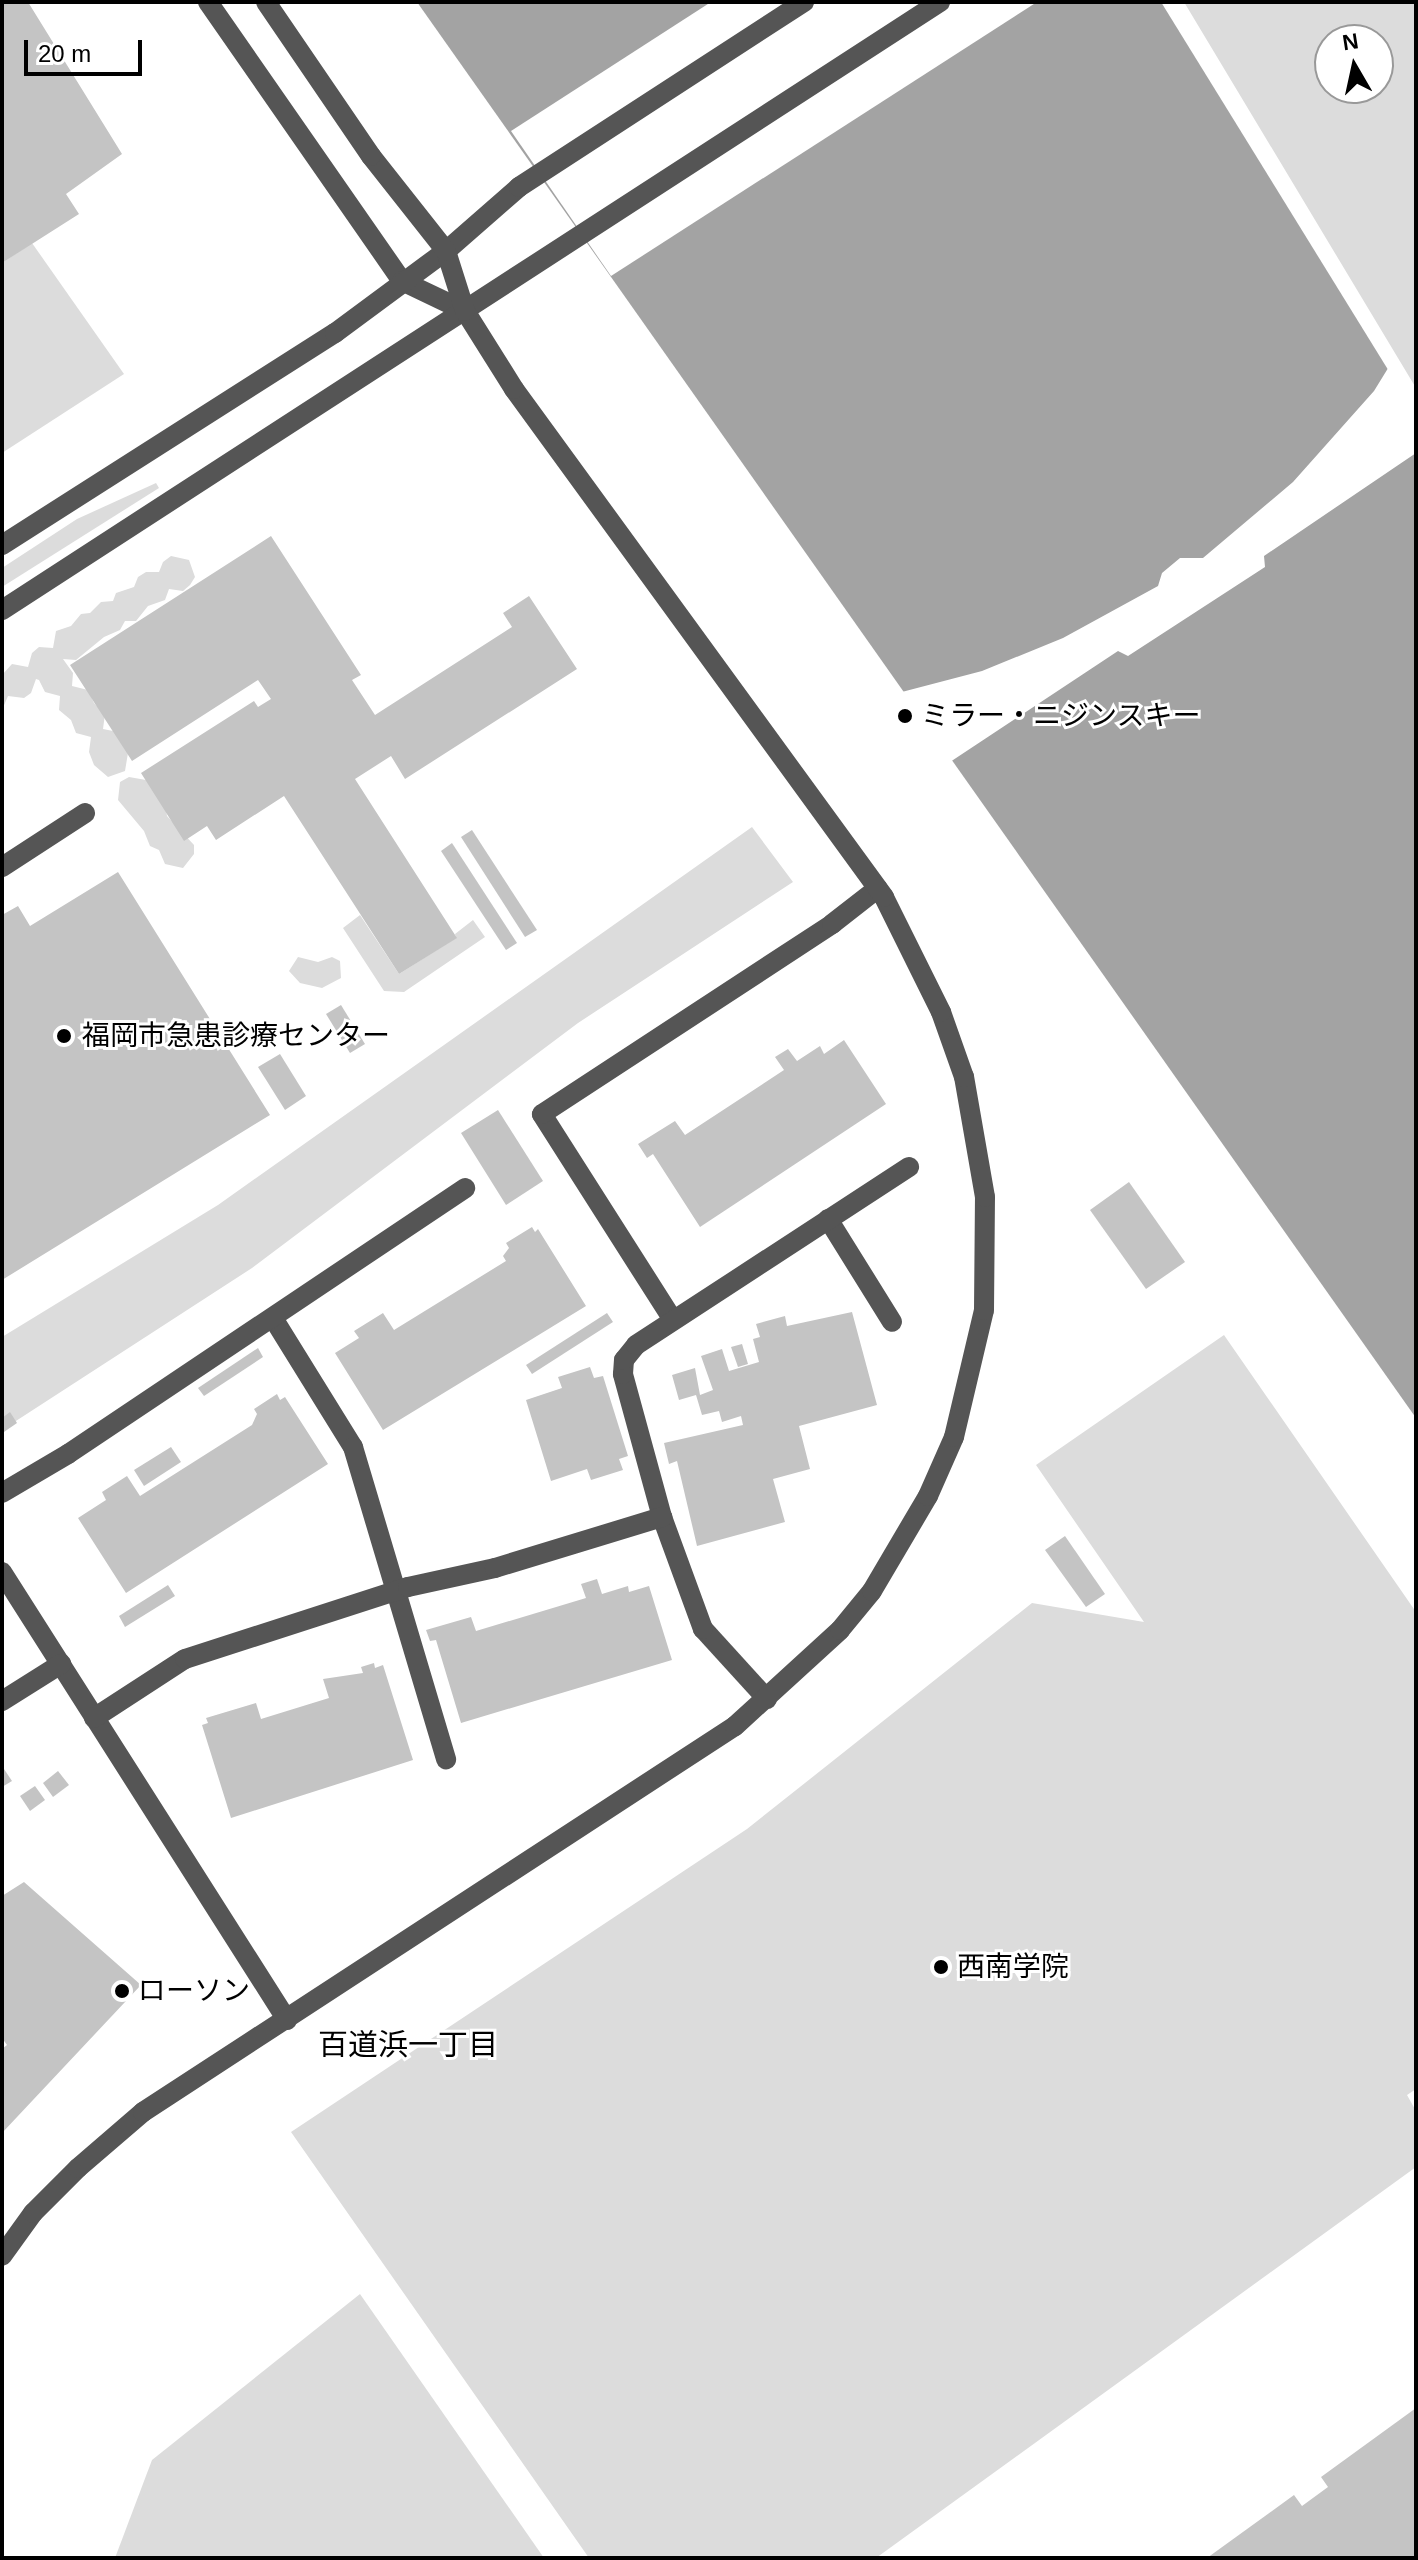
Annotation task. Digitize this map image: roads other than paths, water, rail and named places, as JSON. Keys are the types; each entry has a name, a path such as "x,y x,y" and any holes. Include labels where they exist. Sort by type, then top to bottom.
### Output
{"street":[{"path":"208,2 402,281 465,311"},
{"path":"2,2256 33,2213 78,2168 143,2112 735,1726 840,1630 902,1546 928,1496 954,1437 984,1310 985,1197 964,1077 921,967 878,888 514,389 465,311 446,251 371,156 266,2"},
{"path":"2,545 335,333 446,251 519,187 804,2"},
{"path":"2,610 940,2"},
{"path":"2,867 85,813"},
{"path":"673,1320 542,1114 832,924 878,888"},
{"path":"767,1699 703,1629 662,1517 623,1374 624,1360 636,1345 909,1167"},
{"path":"2,1493 68,1454 465,1188"},
{"path":"828,1219 892,1322"},
{"path":"273,1318 353,1447 393,1591 446,1759"},
{"path":"94,1718 185,1659 393,1591 495,1568 662,1517"},
{"path":"2,1572 287,2020"},
{"path":"2,1701 61,1664"}],"place":[{"name":"ミラー・ニジンスキー","path":"905,716"},
{"name":"福岡市急患診療センター","path":"64,1036"},
{"name":"西南学院","path":"941,1967"},
{"name":"ローソン","path":"122,1991"}],"district":[{"name":"百道浜一丁目","path":"408,2045"}]}
